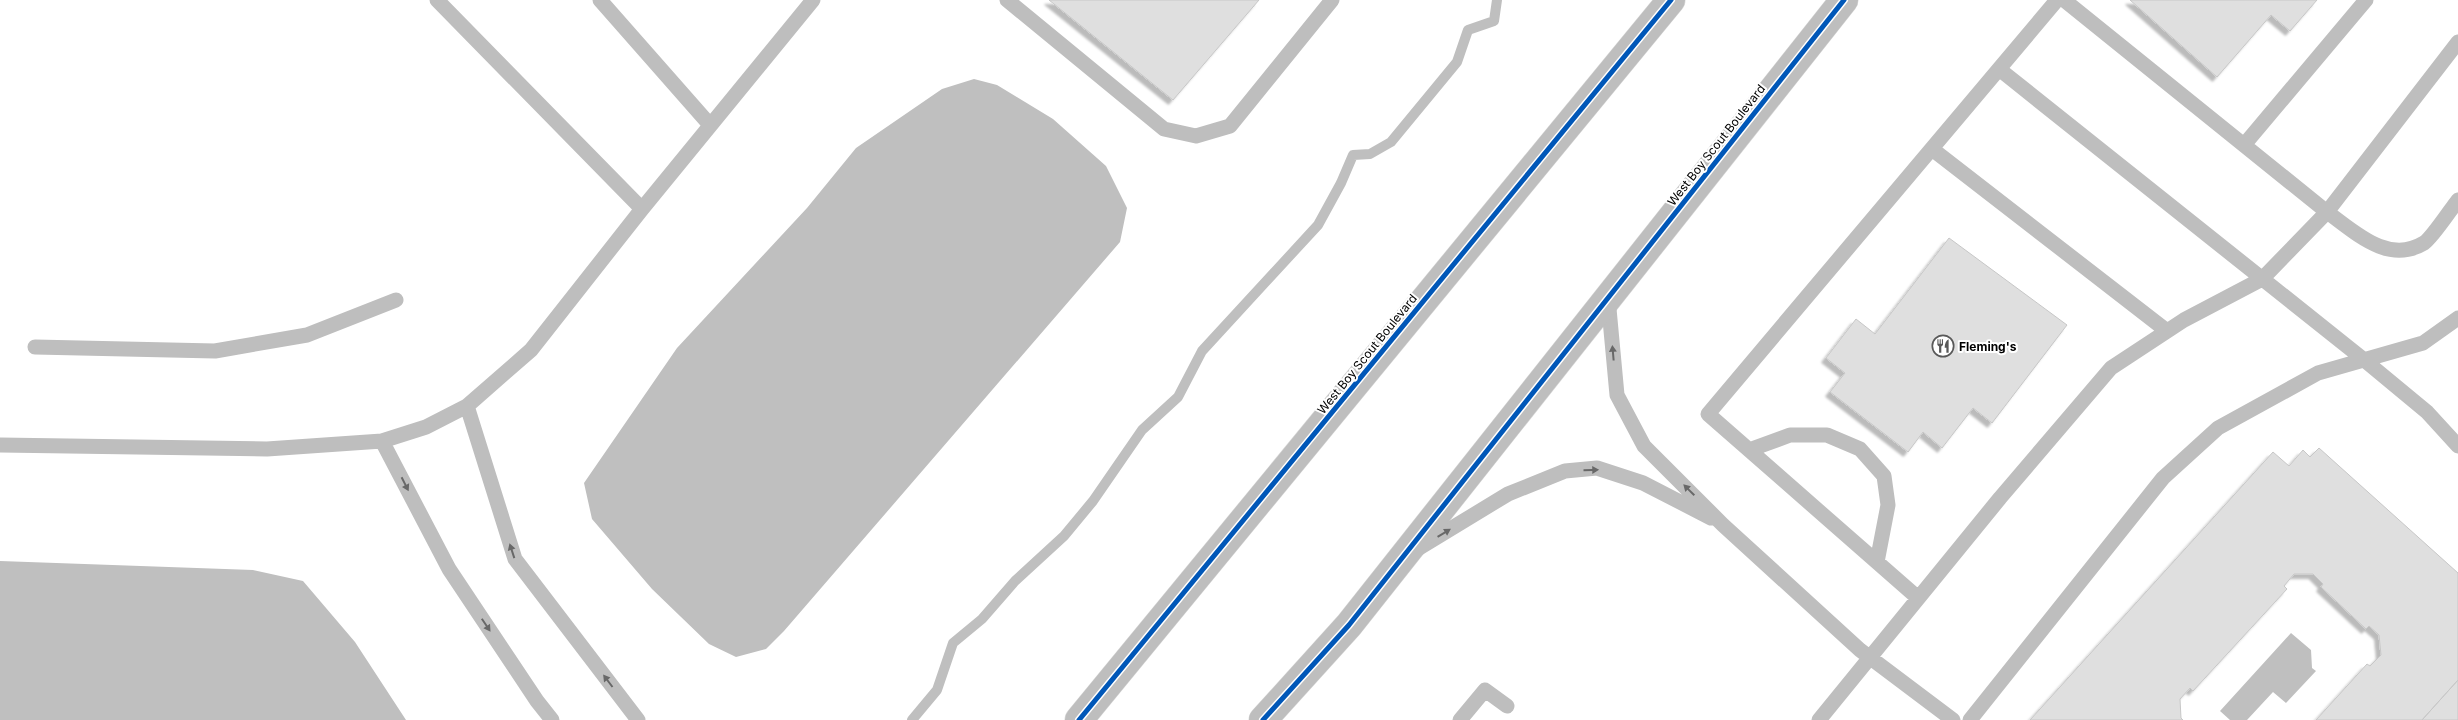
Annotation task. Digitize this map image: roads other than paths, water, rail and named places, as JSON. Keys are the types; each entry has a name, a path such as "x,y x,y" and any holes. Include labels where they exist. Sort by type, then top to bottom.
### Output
{"main road":[{"name":"West Boy Scout Boulevard","path":"1079,720 1671,0"},
{"name":"West Boy Scout Boulevard","path":"1263,720 1349,625 1844,0"}],"lane":[{"path":"437,0 642,209"},
{"path":"600,0 710,126"},
{"path":"0,445 266,449 382,441 426,427 467,406 531,350 642,209 813,0"},
{"path":"1007,0 1164,129 1196,136 1230,126 1332,0"},
{"path":"1918,598 1708,414 2057,0"},
{"path":"2064,0 2327,212 2368,241 2385,249 2400,251 2425,242 2458,200"},
{"path":"2244,145 2362,1"},
{"path":"1819,720 2062,424 2111,368 2184,320 2262,279 2327,212 2458,42"},
{"path":"1999,69 2363,359 2427,412 2458,446"},
{"path":"1932,149 2168,331"},
{"path":"1608,298 1617,395 1644,446 1723,525 1871,658 1953,720"},
{"path":"35,347 215,351 307,335 396,300"},
{"path":"1970,720 2163,478 2218,428 2318,373 2423,343 2458,318"},
{"path":"467,406 515,559 638,720"},
{"path":"1749,450 1790,435 1828,435 1860,449 1884,476 1888,505 1877,562"},
{"path":"382,441 449,569 537,701 552,720"},
{"path":"1402,558 1508,494 1565,471 1596,468 1643,484 1723,525"},
{"path":"1460,720 1486,690 1506,706"}],"waterway":[{"path":"912,720 937,690 953,643 982,619 1015,581 1064,536 1093,501 1142,430 1178,397 1202,351 1318,225 1341,183 1353,155 1370,154 1391,142 1457,62 1468,30 1494,21 1497,0"}],"place":[{"name":"Fleming's","path":"1943,346"}]}
